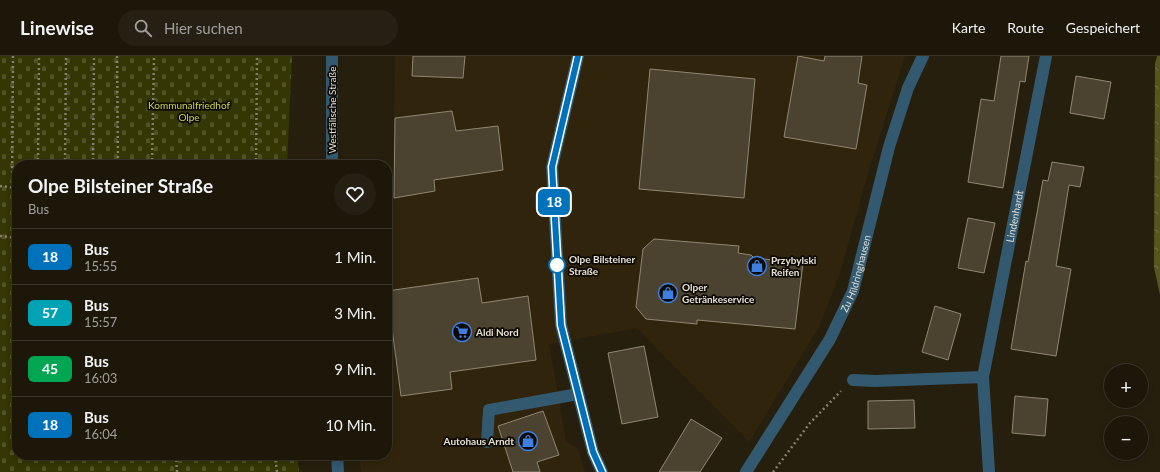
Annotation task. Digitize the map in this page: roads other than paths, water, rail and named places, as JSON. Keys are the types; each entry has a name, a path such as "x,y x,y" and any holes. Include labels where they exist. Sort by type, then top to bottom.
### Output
{"street":[{"name":"Westfälische Straße","path":"332,56 332,160"},
{"path":"578,56 552,167 561,325 593,452 602,472"},
{"name":"Zu Hildringhausen","path":"746,472 830,339 853,290 870,230 889,147 908,88 923,56"},
{"name":"Lindenhardt","path":"989,472 983,378 1046,56"},
{"path":"853,380 875,381 983,378"},
{"path":"487,442 489,410 578,394"},
{"path":"337,460 338,472"}],"place":[{"name":"Olpe Bilsteiner Straße","path":"557,265"},
{"name":"Przybylski Reifen","path":"757,266"},
{"name":"Olper Getränkeservice","path":"668,293"},
{"name":"Aldi Nord","path":"462,332"},
{"name":"Autohaus Arndt","path":"528,441"}],"park label":[{"name":"Kommunalfriedhof Olpe","path":"189,110"}]}
